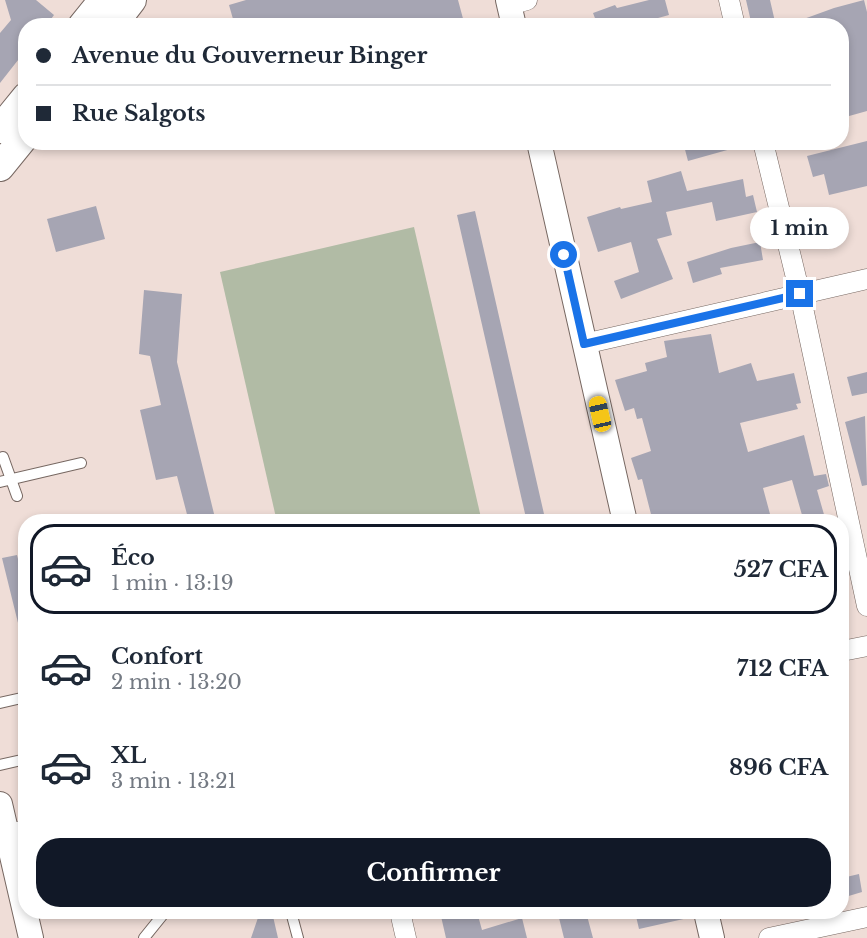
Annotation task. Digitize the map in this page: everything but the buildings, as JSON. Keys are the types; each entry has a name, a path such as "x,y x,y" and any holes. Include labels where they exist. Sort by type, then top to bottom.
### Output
{"main road":[{"path":"88,18 103,0"},
{"path":"118,18 132,0"},
{"path":"0,129 17,100"},
{"path":"0,167 18,145"}],"street":[{"path":"729,0 733,18"},
{"path":"541,150 623,514"},
{"path":"765,150 800,294 847,514"},
{"path":"584,344 867,279"},
{"path":"849,522 867,606"},
{"path":"849,650 867,646"},
{"path":"0,804 11,833 18,868"},
{"path":"769,938 867,917"},
{"path":"28,919 32,938"},
{"path":"402,919 406,938"},
{"path":"708,919 712,938"}],"lane":[{"path":"3,457 5,481 16,496"},
{"path":"5,481 81,463"},
{"path":"0,703 18,698"},
{"path":"0,765 18,761"},
{"path":"144,938 159,919"},
{"path":"293,919 297,938"}],"green space":[{"path":"414,227 480,514 275,514 220,272"}],"route":[{"path":"564,255 584,344 800,294"}]}
